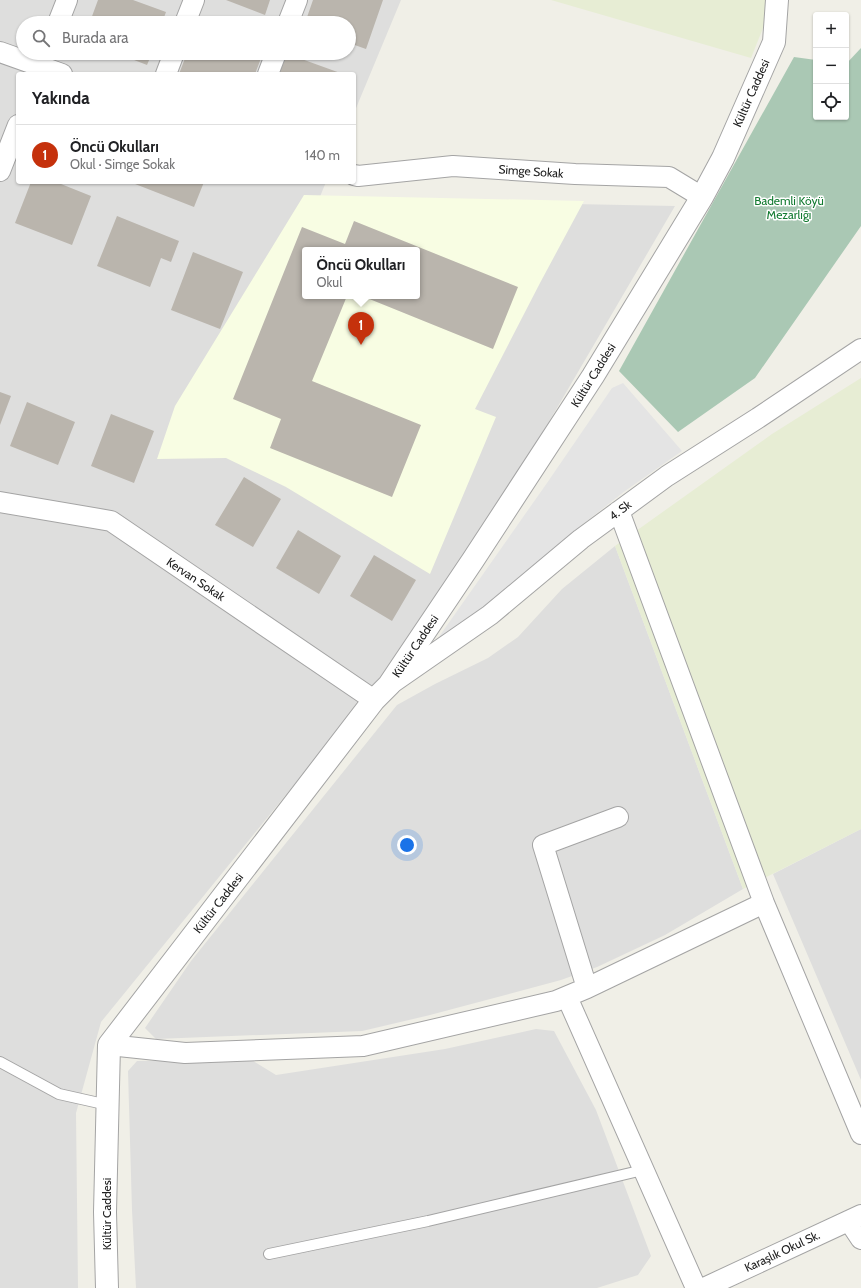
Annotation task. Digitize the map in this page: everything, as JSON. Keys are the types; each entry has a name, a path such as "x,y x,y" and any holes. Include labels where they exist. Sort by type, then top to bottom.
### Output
{"street":[{"path":"61,16 67,0"},
{"path":"188,16 194,0"},
{"path":"291,16 297,0"},
{"name":"Kültür Caddesi","path":"107,1288 105,1212 109,1045 382,692 473,560 593,376 702,196 723,158 774,42 776,0"},
{"path":"0,52 16,57"},
{"path":"26,60 58,72"},
{"path":"167,72 171,60"},
{"path":"269,72 273,60"},
{"path":"0,171 16,130"},
{"name":"Simge Sokak","path":"356,176 454,166 575,174 669,177 702,196"},
{"name":"4. Sk","path":"382,692 490,616 581,539 667,476 758,418 861,349"},
{"name":"Kervan Sokak","path":"0,502 111,521 382,692"},
{"path":"619,511 764,903 861,1134"},
{"path":"587,988 543,845 618,817"},
{"path":"109,1045 186,1053 363,1046 556,1001 587,988 764,903"},
{"path":"566,997 696,1288"},
{"path":"855,1218 861,1239"},
{"name":"Karaşlık Okul Sk.","path":"704,1288 855,1218"}],"lane":[{"path":"0,1062 59,1094 108,1105"},
{"path":"269,1254 428,1221 643,1170"}],"shaded area":[{"path":"0,0 401,0 356,108 356,72 16,72 16,184 325,184 319,199 675,206 446,598 101,1022 76,1113 78,1288 0,1288"},
{"path":"551,0 766,0 765,23 751,58"},
{"path":"304,195 584,201 475,409 496,417 430,574 286,487 226,458 157,459 175,406"},
{"path":"861,378 861,829 743,889 615,546 772,434"},
{"path":"623,383 682,451 625,491 573,532 464,624 429,651 612,388"},
{"path":"615,546 743,889 665,935 597,967 561,980 430,1015 362,1031 156,1039 145,1028 191,961 397,705 435,684 488,658 518,637 562,589"},
{"path":"861,829 861,1080 773,874"},
{"path":"536,1029 554,1031 596,1110 651,1256 638,1275 597,1288 136,1288 128,1071 137,1061 250,1059 276,1075 445,1049"}],"green space":[{"name":"Bademli Köyü Mezarlığı","path":"861,48 861,226 755,378 678,432 619,371 794,57 813,60 813,120 849,120 849,61"}],"building":[{"path":"98,0 133,0 166,12 165,16 92,16"},
{"path":"226,0 270,0 265,15"},
{"path":"313,0 383,0 366,49 356,45 356,16 307,16"},
{"path":"134,60 149,60 147,65"},
{"path":"184,60 260,60 256,72 180,72"},
{"path":"283,60 304,60 337,72 279,72"},
{"path":"30,184 61,184 91,196 72,245 15,223"},
{"path":"135,184 203,184 194,207"},
{"path":"117,216 179,241 171,262 161,258 150,287 97,266"},
{"path":"354,221 419,247 302,247 302,299 346,299 312,381 421,425 392,497 270,448 281,419 233,399 302,227 345,244"},
{"path":"420,248 518,287 493,349 369,299 420,299"},
{"path":"193,252 243,272 220,329 171,310"},
{"path":"0,392 11,396 0,425"},
{"path":"27,402 75,422 58,465 10,446"},
{"path":"111,414 154,431 134,483 91,466"},
{"path":"244,477 281,499 253,547 215,525"},
{"path":"298,530 341,556 319,594 276,568"},
{"path":"374,555 416,580 392,621 350,596"}],"place":[{"name":"Öncü Okulları","path":"361,345"}]}
